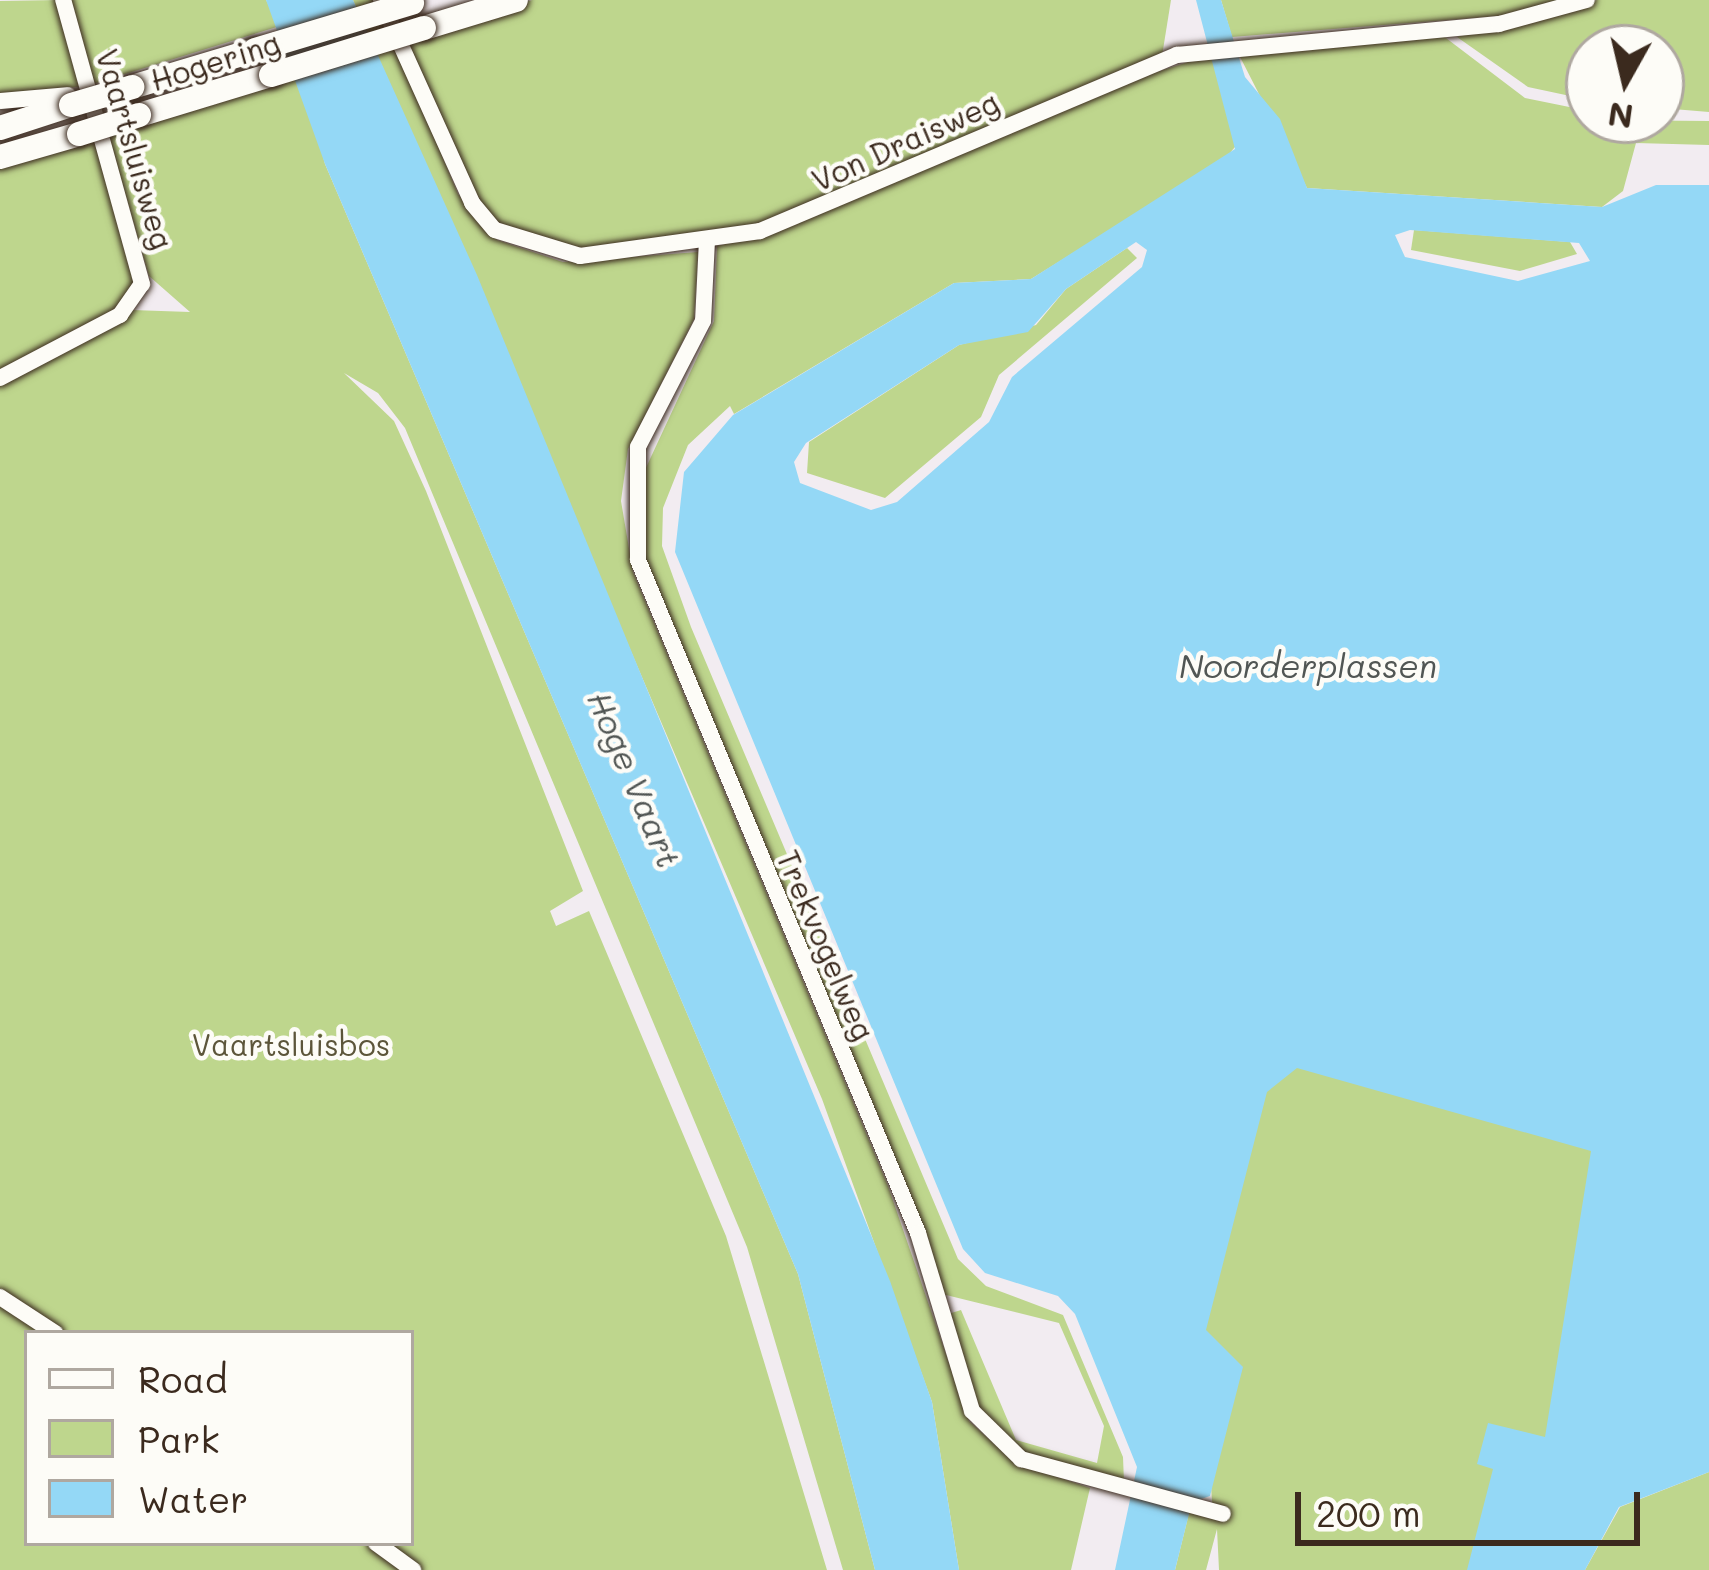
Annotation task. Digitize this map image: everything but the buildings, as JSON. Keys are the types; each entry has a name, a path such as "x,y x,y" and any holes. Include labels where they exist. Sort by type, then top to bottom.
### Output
{"highway":[{"name":"Hogering","path":"0,157 516,0"},
{"name":"Hogering","path":"0,128 70,100 417,1"}],"street":[{"name":"Vaartsluisweg","path":"0,378 120,314 142,284 63,0"},
{"path":"253,45 380,0"},
{"name":"Von Draisweg","path":"380,0 472,203 495,230 580,256 707,240 823,208 1204,50 1243,41 1452,30 1587,0"},
{"path":"0,101 70,100"},
{"name":"Trekvogelweg","path":"707,240 703,321 638,447 634,526 649,591 918,1233 972,1411 1001,1449 1127,1491 1223,1514"},
{"path":"0,1298 50,1330"},
{"path":"380,1546 413,1570"}],"green space":[{"path":"59,0 84,86 0,97 0,1"},
{"path":"69,0 266,0 280,26 93,84"},
{"path":"353,0 377,0 458,194 497,240 563,262 698,252 694,319 628,449 621,501 633,572 888,1186 969,1421 1014,1462 1090,1488 1071,1570 959,1570 932,1402 822,1099"},
{"path":"532,0 1171,0 1162,56 793,217 616,251 537,249 482,213 402,42"},
{"path":"1221,0 1576,0 1534,13 1232,37"},
{"path":"1597,0 1709,0 1709,112 1685,110 1685,24 1565,24 1565,95 1528,87 1457,37"},
{"path":"1442,35 1525,98 1565,106 1565,144 1636,144 1623,191 1602,207 1307,188 1236,49"},
{"path":"1213,54 1240,141 1224,160 1031,279 954,283 734,414 730,406 688,445 663,508 662,546 691,627 958,1259 986,1286 1063,1315 1123,1457 1124,1482 1021,1454 978,1409 948,1314 961,1310 1016,1440 1097,1463 1104,1426 1059,1323 942,1294 646,563 644,472 714,321 717,246 780,231 1110,87"},
{"name":"Vaartsluisbos","path":"301,75 325,164 798,1274 875,1570 843,1570 747,1247 405,428 378,393 344,373 394,421 426,491 583,891 550,911 556,926 589,911 726,1236 827,1570 0,1570 0,383 132,310 190,312 149,276 108,134"},
{"path":"1685,121 1709,121 1709,145 1672,144 1685,144"},
{"path":"99,136 138,271 126,303 0,373 0,166"},
{"path":"1414,230 1570,242 1577,254 1520,271 1411,250"},
{"path":"1127,248 1137,258 999,375 981,417 885,498 807,473 809,442 959,345 1036,325 1066,289"},
{"path":"1272,1055 1606,1142 1548,1442 1473,1570 1219,1570 1217,1529 1206,1570 1175,1570 1190,1509 1213,1515 1201,1342"},
{"path":"1709,1472 1709,1570 1585,1570 1620,1507"}],"water":[{"name":"Hoge Vaart","path":"266,0 353,0 477,275 890,1281 932,1402 959,1570 875,1570 798,1274 325,164"},
{"name":"Noorderplassen","path":"1196,0 1221,0 1245,77 1280,119 1307,188 1602,207 1656,185 1709,185 1709,1472 1619,1507 1585,1570 1467,1570 1493,1469 1477,1464 1488,1423 1545,1437 1591,1151 1297,1068 1267,1092 1206,1330 1243,1367 1210,1496 1192,1502 1175,1570 1115,1570 1137,1467 1075,1314 1058,1296 985,1273 963,1249 675,552 684,472 733,415 954,283 1031,279 1235,149","holes":["1410,230 1579,243 1590,261 1518,281 1405,257 1395,235","1136,242 1147,250 1142,267 1012,377 989,422 897,502 871,510 800,483 794,462 806,443 959,345 1028,332 1066,289"]}]}
